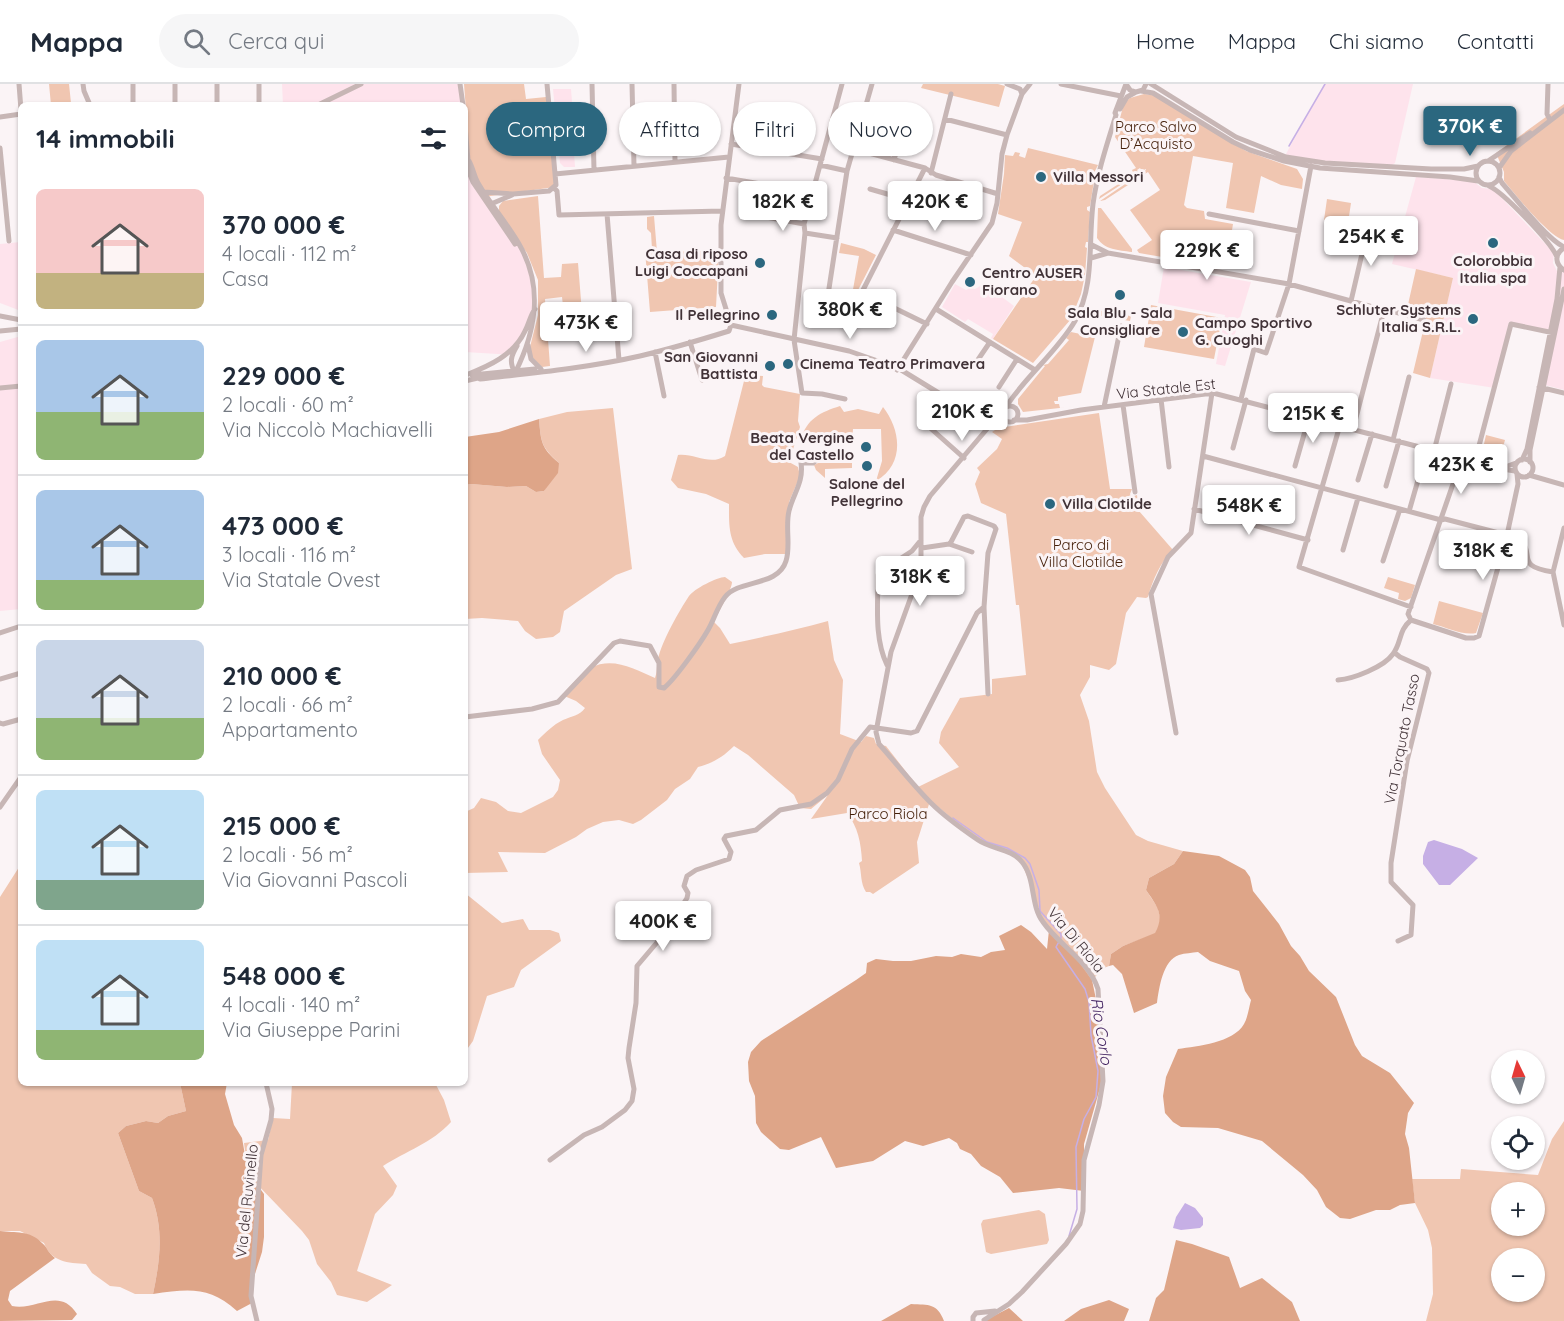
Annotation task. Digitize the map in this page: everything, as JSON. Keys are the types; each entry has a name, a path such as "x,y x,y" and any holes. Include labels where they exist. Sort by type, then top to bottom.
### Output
{"street":[{"path":"19,84 20,102"},
{"path":"83,84 89,102"},
{"path":"133,84 133,102"},
{"path":"175,84 175,102"},
{"path":"217,84 217,102"},
{"path":"259,84 259,102"},
{"path":"324,102 361,84"},
{"path":"460,84 463,102"},
{"path":"484,192 513,194 549,191 556,185 547,84"},
{"path":"592,84 594,170"},
{"path":"632,84 634,166"},
{"path":"674,84 675,162"},
{"path":"730,328 721,291 722,211 739,84"},
{"path":"842,84 804,224 794,339 802,393 845,399"},
{"path":"867,102 872,84"},
{"path":"1007,84 1020,89 1022,94"},
{"path":"897,369 992,223 1007,135 1022,94 1030,84"},
{"path":"1061,84 1121,96"},
{"path":"876,728 890,656 921,569 921,517 926,503 1074,322 1086,295 1094,204 1115,113 1126,84"},
{"path":"1126,84 1130,90 1154,93 1250,150 1284,161 1450,177 1478,181 1490,186 1498,191 1555,251 1562,269 1552,333"},
{"path":"1116,115 1124,101 1148,84 1236,137 1274,154 1311,164 1431,169 1464,169 1478,166 1537,130"},
{"path":"1548,84 1547,114 1550,120"},
{"path":"931,173 951,94"},
{"path":"1499,168 1511,151 1564,110"},
{"path":"0,117 18,113"},
{"path":"945,119 1007,135"},
{"path":"731,144 821,162 847,171"},
{"path":"0,148 9,241"},
{"path":"468,152 469,172 474,186 524,254"},
{"path":"852,156 847,171 828,294 856,299 862,292 925,168"},
{"path":"879,156 925,168 931,173 998,194"},
{"path":"894,160 895,156"},
{"path":"555,174 729,157"},
{"path":"469,161 476,180 501,225"},
{"path":"1488,161 1496,164 1502,183 1528,213 1564,248 1557,256"},
{"path":"1233,448 1254,349 1266,353 1289,284 1311,164"},
{"path":"1478,166 1475,173 1478,181"},
{"path":"1490,186 1495,184 1500,177"},
{"path":"726,178 813,193"},
{"path":"474,186 489,202 520,245 534,281 535,314 523,359 515,371"},
{"path":"554,188 557,191 560,215 722,211"},
{"path":"870,189 908,200"},
{"path":"489,202 498,194"},
{"path":"489,202 513,194"},
{"path":"607,214 619,360"},
{"path":"1209,214 1299,231"},
{"path":"766,217 804,224"},
{"path":"1351,301 1368,228"},
{"path":"893,230 971,255"},
{"path":"805,232 837,238"},
{"path":"1092,245 1108,253 1289,284 1383,311 1388,310 1424,320"},
{"path":"1091,258 1108,253"},
{"path":"1411,620 1466,638 1474,639 1479,636 1507,535 1518,484 1516,473 1519,461 1527,449 1564,289"},
{"path":"862,292 927,324"},
{"path":"865,297 884,306 877,323 856,315 861,303 865,297"},
{"path":"515,371 511,356 535,309"},
{"path":"936,309 1035,370"},
{"path":"1353,429 1383,311"},
{"path":"0,316 18,319"},
{"path":"1476,462 1511,324 1552,333"},
{"path":"1104,407 1121,326"},
{"path":"468,377 480,379 525,374 619,360 690,342 730,328 849,351 897,369 973,414 983,417 1002,412 1013,406"},
{"path":"0,331 18,329"},
{"path":"690,342 702,380"},
{"path":"974,368 990,342"},
{"path":"468,376 504,357 517,344"},
{"path":"528,344 531,359 541,369"},
{"path":"655,352 664,396"},
{"path":"999,387 1017,359"},
{"path":"468,377 515,371 550,370"},
{"path":"480,379 515,371 525,374"},
{"path":"1386,486 1409,377"},
{"path":"1434,451 1451,384"},
{"path":"0,388 18,386"},
{"path":"1540,387 1564,393"},
{"path":"1518,484 1526,476 1531,465 1530,450 1540,387"},
{"path":"1176,733 1151,594 1168,557 1191,533 1212,393"},
{"name":"Via Statale Est","path":"991,425 1016,417 1027,420 1028,418 1212,393 1502,470 1564,483"},
{"path":"1014,397 1013,406 1016,417"},
{"path":"1161,399 1169,467"},
{"path":"950,400 928,426 964,458"},
{"path":"1123,405 1135,492"},
{"path":"1002,412 1002,416 1007,421"},
{"path":"1295,466 1309,417"},
{"path":"1340,426 1299,567 1411,607"},
{"path":"1358,480 1372,434"},
{"path":"1410,508 1427,449"},
{"path":"1203,456 1441,520 1445,519 1507,535 1521,542 1531,566 1553,572"},
{"path":"468,717 532,709 560,701 609,648 620,641 650,646 659,663 659,687 664,688 708,630 725,597 731,592 772,577 782,569 786,561 788,512 803,473 801,463 813,463 819,458"},
{"name":"Via Torquato Tasso","path":"1338,680 1359,675 1395,653 1403,627 1411,620 1408,614 1462,458"},
{"name":"Via Statale Est","path":"1476,462 1505,467 1519,461 1531,465 1542,476 1564,483"},
{"path":"1343,550 1358,498"},
{"path":"1194,509 1308,540"},
{"path":"1383,561 1400,509"},
{"path":"914,549 922,552 951,543 964,517 968,516 994,526 996,529 987,557 984,608 988,694"},
{"path":"1564,528 1553,572 1564,625"},
{"path":"888,666 882,655 878,632 878,575 914,549 921,540"},
{"path":"949,544 972,552"},
{"path":"1557,555 1564,557"},
{"path":"550,1160 584,1135 602,1127 625,1110 632,1101 634,1089 628,1058 636,1003 637,966 665,933 687,898 688,893 684,886 687,876 696,870 729,859 731,852 724,839 726,836 756,830 780,810 811,804 827,793 838,780 852,749 870,727 911,733 916,730 977,613 984,608"},
{"path":"0,633 18,627"},
{"name":"Via Torquato Tasso","path":"1395,653 1427,669 1429,678 1407,761 1391,863 1391,882 1413,905 1411,935 1398,941"},
{"path":"882,655 890,656"},
{"path":"0,680 18,674"},
{"path":"1,723 18,719"},
{"name":"Via Di Riola","path":"876,728 879,744 934,806 980,841 1013,854 1022,862 1028,873 1036,910 1042,922 1084,966 1096,981 1098,989 1103,1081 1100,1106 1084,1160 1083,1211 1077,1230 1009,1304 983,1318 975,1314 973,1321"},
{"path":"0,807 18,781"},
{"name":"Via del Ruvinello","path":"258,1321 251,1296 261,1155 272,1109 267,1086"}],"shaded area":[{"path":"282,84 460,84 463,102 283,102"},
{"path":"1324,84 1413,84 1395,163 1385,169 1327,165 1293,161 1286,154"},
{"path":"553,89 571,89 572,102 554,102"},
{"path":"468,149 470,164 527,261 535,302 524,337 514,355 468,352"},
{"path":"559,156 574,156 575,167 564,167 560,163"},
{"path":"1416,177 1473,181 1482,188 1493,189 1554,253 1553,263 1557,271 1564,272 1564,390 1545,385 1556,333 1509,322 1495,388 1430,378 1453,278 1392,264"},
{"path":"18,242 18,310 0,303 0,244"},
{"path":"1164,267 1251,282 1225,366 1216,364 1225,315 1158,303"},
{"path":"955,284 966,290 982,285 990,288 1014,306 993,339 991,338 993,334 968,319 965,322 942,307"},
{"path":"18,337 18,609 0,611 0,342"},
{"path":"539,419 543,444 559,463 558,473 544,491 536,492 526,486 468,484 468,437 499,432"},
{"path":"1434,840 1462,849 1478,858 1450,885 1439,885 1423,864 1428,842"},
{"path":"1183,851 1219,856 1245,870 1250,877 1253,891 1279,924 1291,946 1309,971 1336,997 1355,1045 1362,1056 1390,1073 1414,1103 1408,1113 1405,1134 1409,1148 1415,1203 1400,1205 1390,1210 1376,1210 1350,1219 1340,1218 1326,1207 1317,1190 1303,1175 1262,1141 1218,1128 1181,1127 1165,1113 1163,1096 1166,1077 1178,1049 1214,1043 1232,1035 1244,1024 1251,1000 1245,991 1239,971 1210,961 1198,952 1181,954 1169,962 1163,975 1157,1003 1134,1013 1122,974 1113,965 1109,966 1111,954 1123,946 1155,933 1159,916 1146,890 1149,878 1174,864"},
{"path":"1021,925 1047,949 1049,930 1073,954 1092,980 1097,1004 1102,1081 1084,1144 1084,1191 1059,1188 1013,1193 1000,1177 981,1166 971,1154 960,1149 957,1143 949,1138 923,1146 905,1141 873,1161 836,1168 821,1137 789,1150 780,1149 761,1132 756,1123 755,1096 749,1081 748,1062 751,1052 761,1041 866,973 867,963 876,959 911,961 961,954 981,957 991,952 1005,950 999,936"},
{"path":"181,1086 226,1086 225,1094 234,1125 242,1138 248,1172 264,1194 264,1237 254,1277 252,1303 237,1311 208,1293 177,1291 153,1294 160,1246 156,1210 152,1198 139,1191 118,1133 126,1126 146,1121 158,1123 168,1116 186,1111"},
{"path":"1185,1203 1195,1208 1203,1218 1203,1225 1200,1228 1181,1230 1173,1228 1176,1217"},
{"path":"0,1231 32,1236 55,1258 10,1291 8,1300 12,1306 21,1307 55,1300 70,1306 77,1314 72,1320 0,1321"},
{"path":"1176,1240 1229,1257 1240,1288 1262,1278 1292,1302 1300,1321 1149,1321 1156,1298 1164,1290"},
{"path":"1109,1300 1129,1309 1124,1321 1064,1321 1081,1309"},
{"path":"911,1304 932,1306 944,1321 881,1321"},
{"path":"1009,1308 1023,1321 983,1321 986,1320"}],"green space":[{"path":"49,84 69,84 71,102 51,102"},
{"path":"464,84 524,84 526,99 546,97 546,102 486,102 486,156 552,156 555,187 484,197 470,164 468,102 465,102"},
{"path":"923,84 998,84 1005,86 999,107 921,88"},
{"name":"Parco Salvo D’Acquisto","path":"1144,94 1153,95 1246,151 1297,169 1303,179 1302,189 1281,185 1261,176 1254,213 1226,208 1233,163 1193,156 1184,205 1187,208 1204,211 1205,219 1233,224 1226,268 1139,253 1137,250 1152,240 1130,210 1160,190 1148,172 1100,201 1146,169 1142,171 1140,168 1137,170 1139,173 1099,199 1100,196 1134,174 1132,170 1136,168 1115,137 1124,103 1130,98"},
{"path":"1564,104 1564,240 1541,223 1504,181 1504,172 1496,153"},
{"path":"1028,148 1098,165 1094,173 1090,206 1087,207 1090,212 1088,242 1085,247 1087,248 1085,275 1081,294 1071,319 1033,363 993,339 1036,276 1009,256 1022,222 998,214 1005,155 1013,156 1015,152 1025,158"},
{"path":"538,196 544,278 561,277 562,264 578,263 582,313 564,314 562,297 545,299 550,366 542,367 532,357 530,347 538,315 538,280 527,253 499,214 499,206 503,201"},
{"path":"1327,199 1351,203 1348,223 1324,220"},
{"path":"1098,208 1101,208 1132,252 1117,250 1100,242 1097,238"},
{"path":"654,216 657,252 719,251 716,307 650,312 645,250 652,249 651,233 647,229 647,217"},
{"path":"841,243 876,255 855,296 852,295 859,256 839,253"},
{"path":"1416,269 1453,278 1430,378 1413,373 1427,314 1407,309"},
{"name":"Campo Sportivo G. Cuoghi","path":"1151,305 1222,318 1214,359 1144,347"},
{"path":"1085,308 1131,316 1130,321 1084,313"},
{"path":"1071,332 1095,337 1081,393 1058,397 1058,401 1054,401 1055,404 1059,404 1060,408 1023,412 1018,399 1045,366 1043,365 1048,364 1069,340 1066,338"},
{"path":"743,375 763,376 762,385 764,387 800,394 798,421 800,427 789,462 798,467 800,476 789,502 787,554 765,554 744,558 732,539 729,504 706,494 678,488 671,480 678,455 708,460 725,456 744,381"},
{"path":"840,406 844,412 858,409 879,414 883,407 894,426 896,456 892,466 876,481 882,461 881,429 853,429 852,443 818,444 816,440 801,440 803,433 815,417"},
{"path":"613,408 632,569 616,575 564,611 560,632 553,637 536,639 525,631 518,621 468,619 468,484 526,486 536,492 544,491 559,463 543,444 539,419 567,412"},
{"path":"1099,413 1110,489 1132,489 1130,494 1131,497 1137,495 1139,511 1173,550 1164,560 1148,597 1137,597 1126,613 1116,664 1109,670 1090,665 1090,677 1080,695 1089,721 1097,772 1136,835 1148,841 1183,851 1174,864 1149,878 1146,890 1158,908 1161,923 1155,934 1123,946 1111,954 1109,966 1092,980 1042,920 1019,857 977,838 930,801 917,842 919,863 873,894 866,892 859,863 862,861 861,848 854,824 847,813 811,819 828,795 811,809 800,808 794,795 748,755 734,746 718,759 698,767 690,779 675,789 667,800 633,824 619,820 603,822 545,853 498,852 508,872 468,873 468,811 474,808 481,798 496,802 508,811 521,813 553,797 558,790 560,780 542,754 538,740 556,724 578,714 585,708 562,695 590,668 607,663 623,665 655,678 658,658 664,641 689,596 711,581 725,577 732,582 714,622 730,644 828,621 834,660 843,680 840,734 861,742 866,736 874,738 876,744 886,746 918,787 959,767 939,743 941,732 960,698 992,694 992,679 1026,675 1006,514 981,503 975,484 980,472 977,468 997,449 1002,439 992,432 998,428"},
{"path":"1486,435 1505,440 1499,461 1481,457"},
{"path":"852,463 852,468 825,469 825,478 816,470 814,465"},
{"path":"1388,577 1415,585 1411,598 1405,601 1398,599 1399,593 1384,588"},
{"path":"1439,601 1483,613 1476,633 1460,632 1433,624"},
{"path":"18,869 18,1086 181,1086 186,1111 168,1116 158,1123 146,1121 126,1126 118,1133 139,1191 152,1198 156,1210 160,1246 153,1294 135,1294 120,1287 110,1286 92,1273 86,1264 56,1258 44,1243 20,1231 0,1231 0,897"},
{"path":"468,895 502,923 523,919 529,930 550,930 559,933 561,941 521,970 514,987 487,996 473,1041 468,1048"},
{"path":"292,1086 437,1086 444,1100 451,1122 427,1141 383,1166 397,1186 393,1195 375,1214 357,1271 392,1285 367,1302 337,1295 331,1282 317,1264 309,1240 248,1172 244,1143 268,1140 273,1118 290,1119"},
{"path":"1564,1121 1564,1321 1426,1321 1433,1294 1432,1248 1428,1230 1415,1203 1412,1179 1460,1179 1461,1169 1538,1175 1540,1170 1545,1170 1545,1157 1552,1139"},
{"path":"1039,1210 1045,1214 1049,1240 1047,1244 991,1254 986,1252 981,1224 983,1220"}],"waterway":[{"path":"1289,146 1325,84"},
{"name":"Rio Corlo","path":"953,818 987,842 1007,848 1025,858 1030,864 1039,890 1040,911 1061,934 1056,947 1085,989 1089,1002 1091,1035 1098,1071 1096,1097 1084,1119 1076,1147 1077,1209 1069,1236"}],"place":[{"name":"Villa Messori","path":"1041,177"},
{"name":"Colorobbia Italia spa","path":"1493,243"},
{"name":"Casa di riposo Luigi Coccapani","path":"760,263"},
{"name":"Centro AUSER Fiorano","path":"970,282"},
{"name":"Sala Blu - Sala Consigliare","path":"1120,295"},
{"name":"Il Pellegrino","path":"772,315"},
{"name":"Schluter Systems Italia S.R.L.","path":"1473,319"},
{"name":"Campo Sportivo G. Cuoghi","path":"1183,332"},
{"name":"Cinema Teatro Primavera","path":"788,364"},
{"name":"San Giovanni Battista","path":"770,366"},
{"name":"Beata Vergine del Castello","path":"866,447"},
{"name":"Salone del Pellegrino","path":"867,466"},
{"name":"Villa Clotilde","path":"1050,504"}],"park label":[{"name":"Parco di Villa Clotilde","path":"1081,554"},
{"name":"Parco Riola","path":"888,814"}]}
